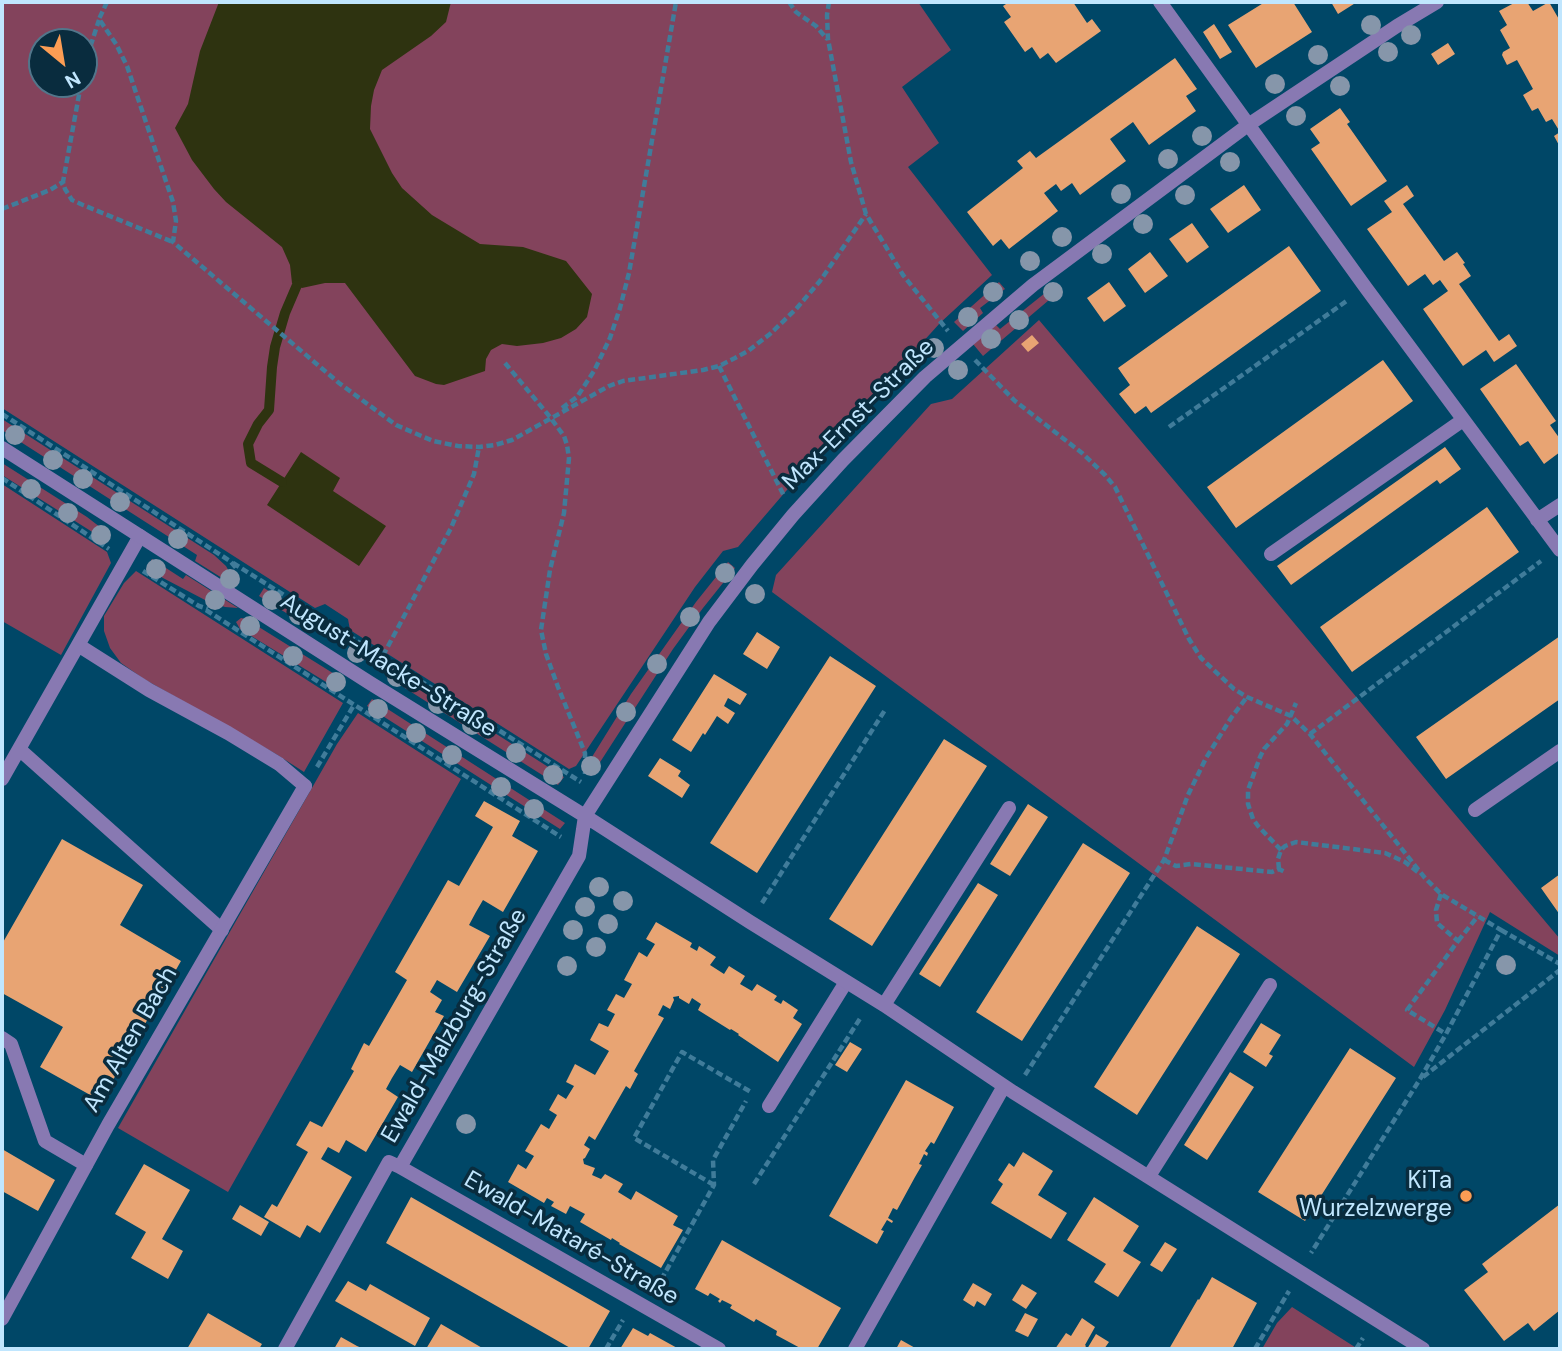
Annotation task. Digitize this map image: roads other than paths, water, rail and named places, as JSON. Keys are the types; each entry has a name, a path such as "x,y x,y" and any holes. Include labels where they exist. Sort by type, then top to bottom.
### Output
{"street":[{"path":"1160,2 1366,288 1560,549"},
{"name":"Max-Ernst-Straße","path":"585,816 709,622 752,565 843,460 925,377 1044,276 1248,125 1437,2"},
{"path":"1271,554 1463,419"},
{"name":"August-Macke-Straße","path":"2,448 878,1002 1009,1089 1423,1349"},
{"path":"1537,520 1560,505"},
{"path":"2,779 140,536"},
{"name":"Am Alten Bach","path":"2,1319 86,1165 305,786 279,764 149,690 79,645"},
{"path":"19,749 222,930"},
{"path":"1475,810 1560,751"},
{"path":"878,1002 1009,808"},
{"name":"Ewald-Malzburg-Straße","path":"285,1349 389,1162 400,1167 579,856 585,816"},
{"path":"769,1106 846,982"},
{"path":"1149,1176 1270,985"},
{"path":"2,1038 11,1044 45,1141 86,1165"},
{"path":"855,1349 1009,1089"},
{"name":"Ewald-Mataré-Straße","path":"400,1167 719,1349"}],"waterway":[{"path":"282,482 251,463 248,444 269,410 275,347 297,285"}],"place":[{"name":"KiTa Wurzelzwerge","path":"1466,1196"}]}
